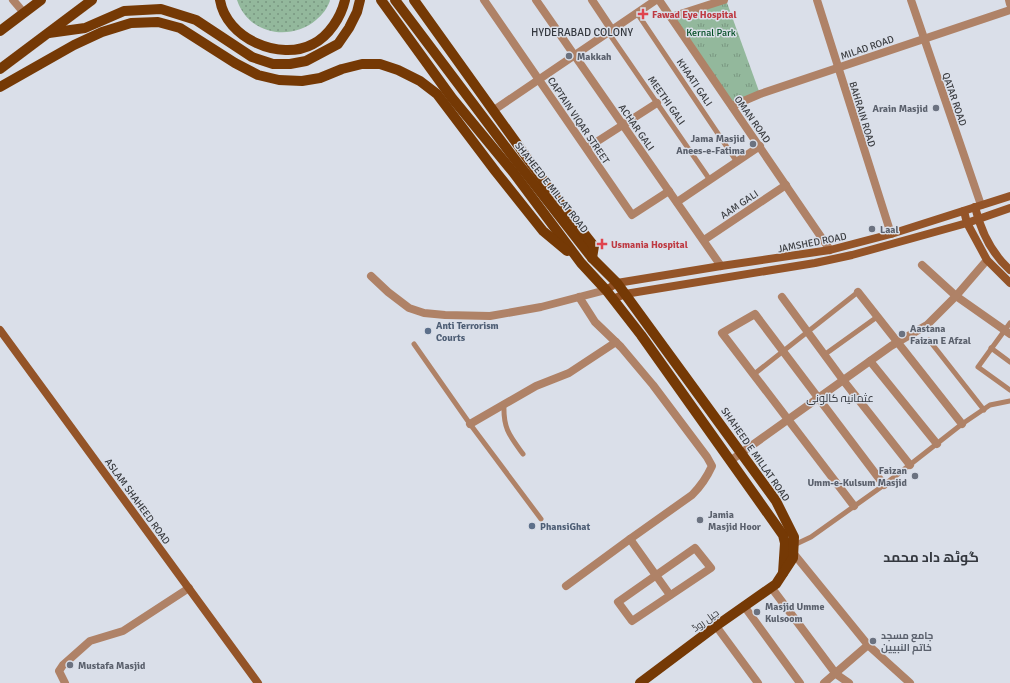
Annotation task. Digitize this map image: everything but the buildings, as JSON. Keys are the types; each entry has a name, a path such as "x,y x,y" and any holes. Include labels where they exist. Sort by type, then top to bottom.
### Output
{"main road":[{"path":"0,31 41,0"},
{"path":"0,69 49,34 92,0"},
{"path":"220,0 221,7 230,22 243,36 262,46 283,50 313,44 322,37 330,30 339,17 345,0"},
{"path":"49,34 85,28 124,11 161,9 196,20 252,57 273,64 290,64 306,61 338,44 349,28 360,0"},
{"path":"381,0 452,98 513,172 581,263"},
{"name":"SHAHEED E MILLAT ROAD","path":"395,0 612,286 625,294 776,501 794,537 794,549"},
{"path":"414,0 553,194 594,246 592,258"},
{"path":"0,87 74,45 102,32 131,23 158,22 180,28 235,63 258,75 280,80 302,81 320,78 342,69 362,64 380,64 398,70 420,81 437,94 543,231 581,263 612,286"},
{"name":"JAMSHED ROAD","path":"612,286 721,266 830,250 891,234 1010,196"},
{"path":"978,206 978,219 989,244 996,256 1010,270"},
{"name":"JAMSHED ROAD","path":"613,299 625,294 815,263 852,255 967,223 1010,208"},
{"path":"964,211 967,223 987,260 1010,283"},
{"name":"SHAHEED E MILLAT ROAD","path":"612,286 613,299 641,335 783,535 785,543 782,575"},
{"name":"ASLAM SHAHEED ROAD","path":"0,330 258,683"},
{"path":"782,575 793,558 794,549"},
{"name":"جیل روڈ","path":"640,683 716,626 776,584 782,575"}],"street":[{"path":"13,0 24,13"},
{"name":"CAPTAIN VIQAR STREET","path":"485,0 632,215 669,191"},
{"name":"ACHAR GALI","path":"536,0 721,266"},
{"name":"MEETHI GALI","path":"592,0 610,31"},
{"path":"494,110 658,0"},
{"name":"OMAN ROAD","path":"658,0 760,146 830,250"},
{"path":"671,18 724,0"},
{"name":"BAHRAIN ROAD","path":"817,0 891,234"},
{"name":"QATAR ROAD","path":"911,0 978,206"},
{"path":"1009,0 1010,4"},
{"name":"MILAD ROAD","path":"732,106 760,94 838,67 1010,10"},
{"path":"587,148 657,104"},
{"path":"677,202 760,146"},
{"name":"AAM GALI","path":"704,240 786,185"},
{"path":"730,461 897,342 927,325 956,296 987,260"},
{"path":"922,265 956,296 1007,332"},
{"path":"371,276 388,292 409,308 424,313 438,314 490,316 541,307 612,286"},
{"path":"858,292 962,424"},
{"path":"566,586 692,495 700,487 712,466 707,457 653,385 616,342 595,322 579,297"},
{"path":"782,297 843,380 910,465"},
{"path":"854,506 722,333 755,314 884,485"},
{"path":"470,424 536,386 569,373 616,342"},
{"path":"870,361 938,444"},
{"path":"630,539 670,595"},
{"path":"696,548 711,568 632,621 618,602 656,574 696,548"},
{"path":"794,549 868,645 910,683"},
{"path":"772,587 836,674 849,683"},
{"path":"65,683 60,671 63,666 90,641 123,631 189,588"},
{"path":"744,606 800,683"},
{"path":"716,626 758,683"},
{"path":"824,683 868,645"}],"lane":[{"name":"KHAATI GALI","path":"637,13 737,162"},
{"name":"MEETHI GALI","path":"610,31 657,104 710,180"},
{"path":"753,375 858,292"},
{"path":"824,355 877,316"},
{"path":"1010,323 1007,332 991,348 978,367 1010,390"},
{"path":"929,340 984,410"},
{"path":"414,344 470,424 541,519"},
{"path":"991,348 1010,362"},
{"path":"794,549 884,485 962,424 990,405 1010,401"},
{"path":"504,404 506,428 523,454"}],"green space":[{"path":"237,0 330,0 328,6 320,16 306,27 294,31 282,32 271,31 250,21 242,12"},
{"name":"Kernal Park","path":"726,0 760,94 732,106 671,17"}],"place":[{"name":"Fawad Eye Hospital","path":"643,14"},
{"name":"Makkah","path":"569,56"},
{"name":"Arain Masjid","path":"936,108"},
{"name":"Jama Masjid Anees-e-Fatima","path":"753,144"},
{"name":"Laal","path":"872,229"},
{"name":"Usmania Hospital","path":"602,244"},
{"name":"Anti Terrorism Courts","path":"428,331"},
{"name":"Aastana Faizan E Afzal","path":"902,334"},
{"name":"Faizan Umm-e-Kulsum Masjid","path":"915,476"},
{"name":"Jamia Masjid Hoor","path":"700,520"},
{"name":"PhansiGhat","path":"532,526"},
{"name":"Masjid Umme Kulsoom","path":"757,612"},
{"name":"جامع مسجد خاتم النبیین","path":"873,641"},
{"name":"Mustafa Masjid","path":"70,665"}],"district":[{"name":"HYDERABAD COLONY","path":"582,32"},
{"name":"عثمانیہ کالونی","path":"840,398"},
{"name":"گوٹھ داد محمد","path":"931,557"}]}
